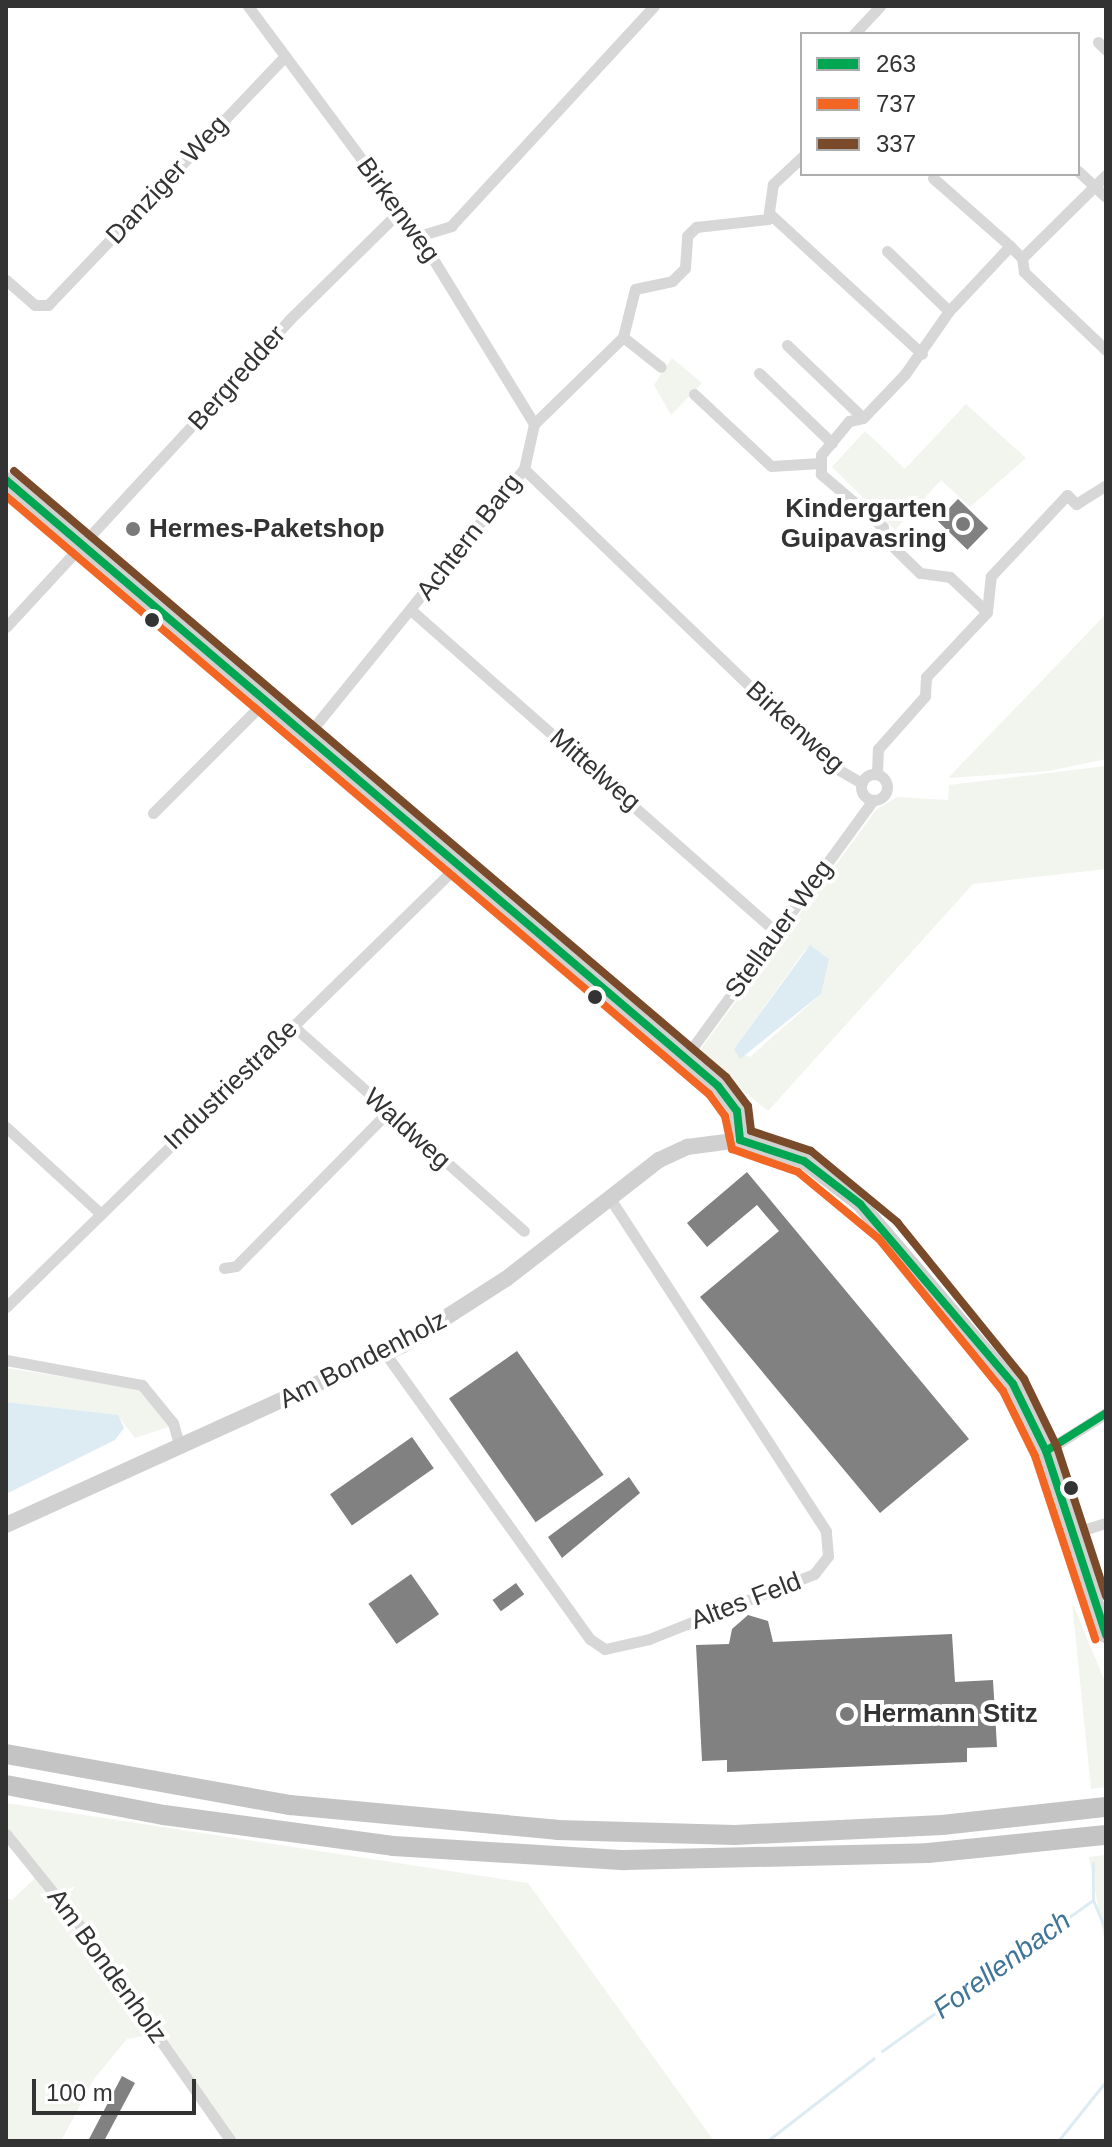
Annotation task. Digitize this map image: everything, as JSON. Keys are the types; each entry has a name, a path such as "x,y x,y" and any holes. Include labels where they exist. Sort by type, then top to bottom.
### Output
{"highway":[{"path":"6,1754 290,1805 557,1830 735,1835 942,1825 1106,1807"},
{"path":"6,1785 164,1815 377,1844 625,1860 913,1853 1106,1835"}],"main road":[{"path":"6,480 685,1058 737,1111 740,1140 804,1161 888,1230 1013,1384 1046,1451 1106,1635"},
{"name":"Am Bondenholz","path":"6,1525 385,1353 506,1279 609,1197 673,1153 740,1140"}],"street":[{"name":"Birkenweg","path":"248,6 398,213 419,236 534,424"},
{"path":"419,236 451,226 654,6"},
{"path":"856,32 880,6"},
{"name":"Danziger Weg","path":"6,280 35,305 48,305 285,56"},
{"path":"771,215 773,184 800,159"},
{"path":"1080,173 1106,197"},
{"path":"1022,258 1106,175"},
{"path":"933,178 1010,246 1022,258 1024,272 1106,350"},
{"name":"Bergredder","path":"6,627 78,544 364,241 398,213"},
{"path":"534,424 623,337 628,297 679,274 696,227 771,215"},
{"path":"771,215 922,354"},
{"path":"987,612 950,577 920,573 884,538 883,527 821,474 820,463 849,421 863,418 922,354 949,311 1010,246"},
{"path":"887,251 949,311"},
{"path":"623,337 661,367"},
{"path":"787,345 863,418"},
{"path":"759,373 832,443"},
{"path":"694,394 771,466 820,463"},
{"name":"Achtern Barg","path":"306,737 412,611 524,469 534,424"},
{"name":"Birkenweg","path":"524,469 834,767 862,783"},
{"path":"873,800 862,783 877,774 878,749 925,696 926,677 987,612 991,576 1015,548 1034,536 1067,495 1076,504 1106,485"},
{"name":"Mittelweg","path":"412,611 776,932"},
{"path":"153,813 265,701"},
{"name":"Stellauer Weg","path":"685,1058 873,800 887,786 877,774"},
{"name":"Industriestraße","path":"6,1307 458,865"},
{"name":"Waldweg","path":"292,1025 387,1113 524,1231"},
{"path":"224,1268 236,1266 387,1113"},
{"path":"6,1127 100,1213"},
{"name":"Altes Feld","path":"385,1353 590,1639 605,1649 639,1642 814,1574 828,1556 826,1531 609,1197"},
{"path":"6,1360 142,1385 173,1423 180,1448"},
{"path":"1046,1451 1106,1413"},
{"path":"1073,1533 1106,1523"},
{"name":"Am Bondenholz","path":"6,1834 81,1927 231,2141"}],"shaded area":[{"path":"672,358 702,383 671,415 654,385"},
{"path":"966,404 1026,458 970,507 941,480 895,530 832,467 865,431 905,469"},
{"path":"1106,614 1106,759 1049,771 948,778"},
{"path":"1106,766 1106,869 973,884 768,1111 698,1053 876,810 897,797 948,800 949,785","holes":["805,950 825,955 821,994 750,1057 734,1049"]},
{"path":"810,945 829,959 821,994 740,1059 734,1049"},
{"path":"6,1368 142,1389 171,1426 135,1438 117,1415 6,1402"},
{"path":"6,1402 118,1415 124,1428 115,1440 6,1494"},
{"path":"1072,1602 1106,1684 1106,1787 1091,1789"},
{"path":"6,1803 528,1883 714,2141 235,2141 6,1827"},
{"path":"1106,1855 1106,1950 1089,1857"},
{"path":"35,1878 153,2035 127,2039 94,2079 61,2141 6,2141 6,1898 12,1900"}],"building":[{"name":"Kindergarten Guipavasring","path":"958,499 988,528 967,550 937,521"},
{"path":"747,1172 969,1439 880,1513 700,1297 779,1231 757,1205 707,1247 687,1223"},
{"path":"517,1351 604,1475 536,1522 449,1399"},
{"path":"412,1437 434,1468 352,1525 330,1494"},
{"path":"629,1477 640,1493 562,1558 548,1537"},
{"path":"411,1574 439,1614 397,1644 368,1604"},
{"path":"516,1583 524,1594 501,1611 493,1600"},
{"name":"Hermann Stitz","path":"748,1615 768,1621 773,1642 952,1634 955,1682 993,1680 997,1747 967,1748 967,1762 727,1772 727,1760 702,1761 696,1645 729,1644 732,1629"},
{"path":"122,2076 135,2083 104,2141 88,2141"}],"waterway":[{"name":"Forellenbach","path":"882,2051 1093,1900 1093,1863"},
{"path":"1093,1900 1106,1931"},
{"name":"Forellenbach","path":"767,2141 874,2058"},
{"path":"1058,2141 1106,2081"}],"transit line":[{"name":"337","path":"14,471 726,1077 748,1106 751,1131 811,1151 897,1222 1024,1379 1057,1447 1106,1596"},
{"name":"263","path":"6,480 718,1086 737,1111 740,1140"},
{"name":"737","path":"6,496 709,1094 725,1116 732,1149 798,1172 879,1239 1003,1391 1035,1456 1095,1639"},
{"name":"263","path":"740,1140 804,1161 860,1204 1013,1384 1046,1451 1106,1635"},
{"name":"263","path":"1046,1451 1106,1413"}],"place":[{"name":"Kindergarten Guipavasring","path":"963,524"},
{"name":"Hermes-Paketshop","path":"133,529"},
{"name":"Hermann Stitz","path":"847,1714"}]}
